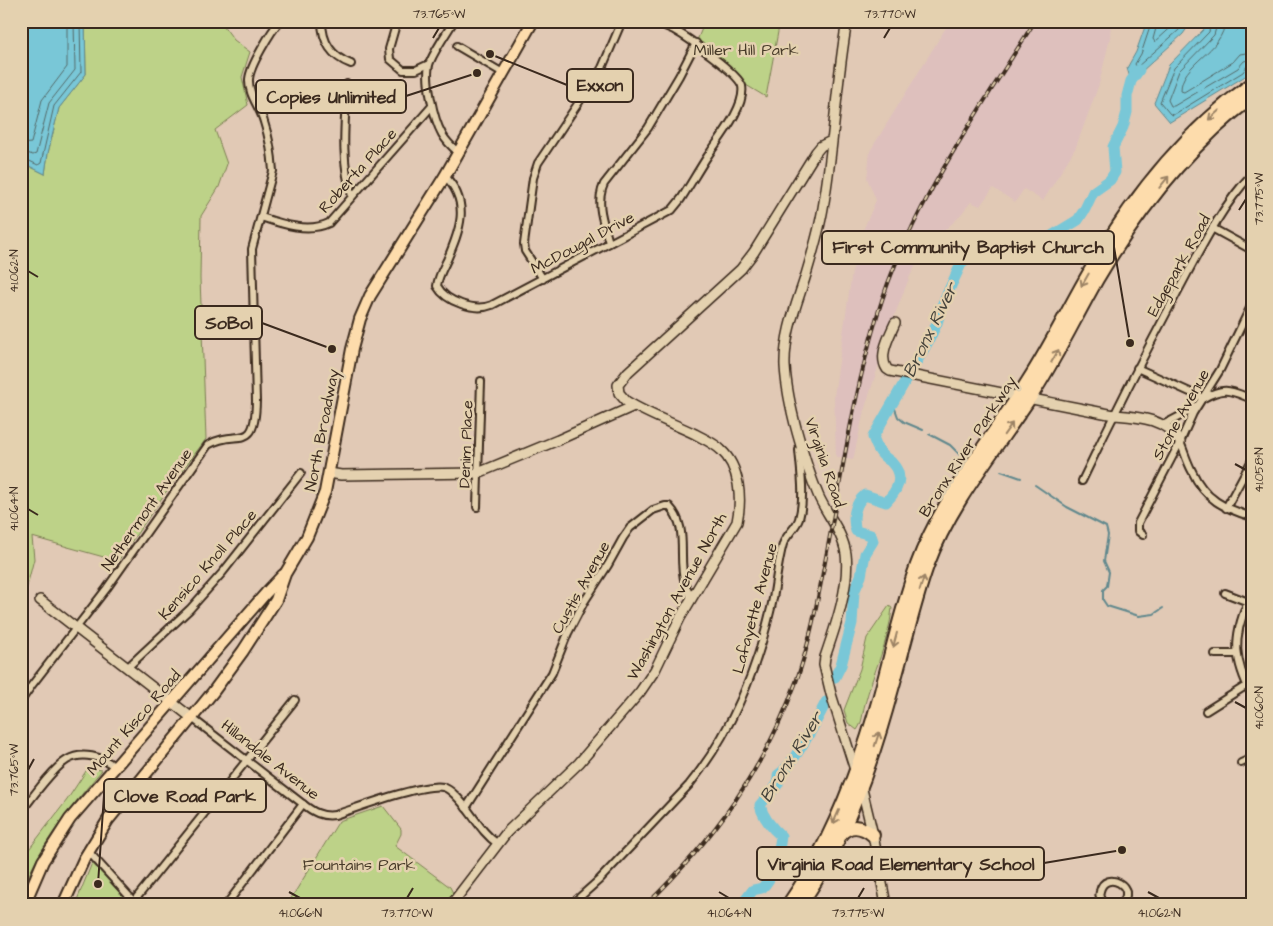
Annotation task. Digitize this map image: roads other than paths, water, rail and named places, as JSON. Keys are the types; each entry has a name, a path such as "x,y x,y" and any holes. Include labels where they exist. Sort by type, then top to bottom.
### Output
{"highway":[{"name":"Bronx River Parkway","path":"800,905 839,837 861,785 883,722 920,590 933,552 948,521 1024,397 1045,353 1098,258 1143,191 1196,131 1217,111 1252,84"},
{"name":"Bronx River Parkway","path":"788,905 820,851 855,772 873,720 911,582 925,544 952,493 1059,349 1100,274 1144,207 1173,171 1200,142 1225,118 1252,97"},
{"path":"839,837 846,830 854,826 860,827 873,835"}],"main road":[{"name":"North Broadway","path":"63,905 88,851 108,820 192,718 243,652 276,600 285,574 314,522 325,492 352,349 360,319 370,296 445,176 533,21"},
{"name":"Mount Kisco Road","path":"24,905 43,861 70,819 171,701 285,574"}],"street":[{"name":"Nethermont Avenue","path":"21,702 32,684 77,628 163,510 176,488 208,445 212,442 242,437 251,432 254,425 256,400 252,249 273,171 264,121 253,98 249,78 274,28 280,21"},
{"path":"322,21 325,42 331,51 337,58 351,64"},
{"path":"397,21 389,49 390,59 403,70 416,70 429,64"},
{"path":"454,21 429,64 429,78 432,106 442,134 458,152"},
{"path":"543,278 525,251 524,244 533,178 538,163 602,68 622,21"},
{"path":"609,243 600,205 604,184 648,128 696,43 674,30 653,21"},
{"name":"Virginia Road","path":"847,21 823,208 818,234 792,319 786,345 785,364 799,437 819,495 843,541 846,555 843,596 824,665 855,772 861,785 873,835 886,905"},
{"name":"McDougal Drive","path":"445,176 453,184 458,196 461,216 457,237 437,283 438,288 453,300 481,308 492,305 672,210 681,200 726,130 737,110 742,93 742,84 732,73 696,43"},
{"path":"457,46 503,73"},
{"path":"347,84 346,168 352,196"},
{"name":"Roberta Place","path":"261,217 300,227 320,228 329,223 432,106"},
{"name":"Washington Avenue North","path":"451,905 498,844 522,817 579,763 640,692 655,670 691,598 737,522 740,496 734,471 726,456 718,447 626,401 619,393 618,385 622,379 741,269 754,252 816,152 821,146 831,141"},
{"name":"Edgepark Road","path":"1082,481 1137,368 1212,228 1232,198 1252,174"},
{"path":"1212,228 1252,250"},
{"name":"Stone Avenue","path":"1143,535 1138,531 1138,523 1180,442 1192,413 1220,370 1252,304"},
{"path":"895,324 885,350 884,365 890,371 1114,415 1144,417 1163,425 1176,436 1199,484 1214,500 1226,508 1252,517"},
{"path":"1137,368 1203,398"},
{"name":"Denim Place","path":"477,507 481,381"},
{"path":"1163,425 1186,413 1203,398 1216,391 1224,390 1252,399"},
{"path":"329,473 340,475 478,473 634,406"},
{"name":"Lafayette Avenue","path":"571,905 599,880 690,785 726,732 747,687 759,655 784,542 799,520 802,498 799,437"},
{"path":"1226,508 1252,460"},
{"name":"Kensico Knoll Place","path":"128,667 190,609 262,524 301,473"},
{"name":"Custis Avenue","path":"466,808 552,673 568,633 584,602 623,538 639,521 653,510 669,506 676,513 681,525 684,582 691,598"},
{"path":"1225,594 1250,602 1238,628 1236,654 1240,670 1249,684 1252,696"},
{"name":"Hillandale Avenue","path":"40,600 317,813 329,816 407,792 438,786 444,787 452,792 490,839 498,844"},
{"path":"1215,654 1236,654"},
{"path":"1206,710 1249,684"},
{"path":"88,851 135,903 296,700"},
{"path":"21,812 50,777 68,759 76,756 88,756 106,759 114,766"},
{"path":"1241,763 1252,758"},
{"path":"226,905 303,804"},
{"path":"1106,905 1101,899 1100,890 1104,883 1113,880 1121,883 1126,890 1125,899 1120,905"}],"water":[{"path":"21,21 85,21 86,74 59,108 45,174 21,162"},
{"path":"1147,21 1192,21 1183,34 1131,81 1127,68 1136,52"},
{"path":"1207,21 1248,21 1252,34 1253,48 1250,69 1247,75 1170,122 1154,103 1169,65 1205,28"}],"waterway":[{"name":"Bronx River","path":"835,677 841,665 852,623 854,592 861,576 865,554 873,541 871,535 856,531 854,521 856,507 865,495 886,502 896,489 899,479 896,468 880,451 873,437 929,340 943,303 962,262 974,255 1021,252 1039,240 1050,237 1078,220 1093,192 1110,180 1115,172 1113,147 1123,127 1131,81 1139,70"},
{"path":"893,403 898,417 904,422 923,430"},
{"path":"929,434 950,445 965,460"},
{"path":"1001,471 1021,478"},
{"path":"1035,485 1067,507 1106,527 1108,535 1104,561 1109,572 1107,586 1103,590 1103,600 1107,606 1139,616 1154,614 1163,608"},
{"name":"Bronx River","path":"734,905 743,903 753,890 762,888 773,871 778,857 781,836 768,822 760,805 778,784 778,775 798,752 826,702"}],"railway":[{"path":"646,905 693,855 734,802 752,774 783,714 796,682 809,637 861,377 877,316 890,277 925,201 1035,21"}],"place":[{"name":"Exxon","path":"490,54"},
{"name":"Copies Unlimited","path":"477,73"},
{"name":"First Community Baptist Church","path":"1130,343"},
{"name":"SoBol","path":"332,349"},
{"name":"Virginia Road Elementary School","path":"1122,850"},
{"name":"Clove Road Park","path":"98,884"}],"park label":[{"name":"Miller Hill Park","path":"746,49"},
{"name":"Fountains Park","path":"359,864"}]}
